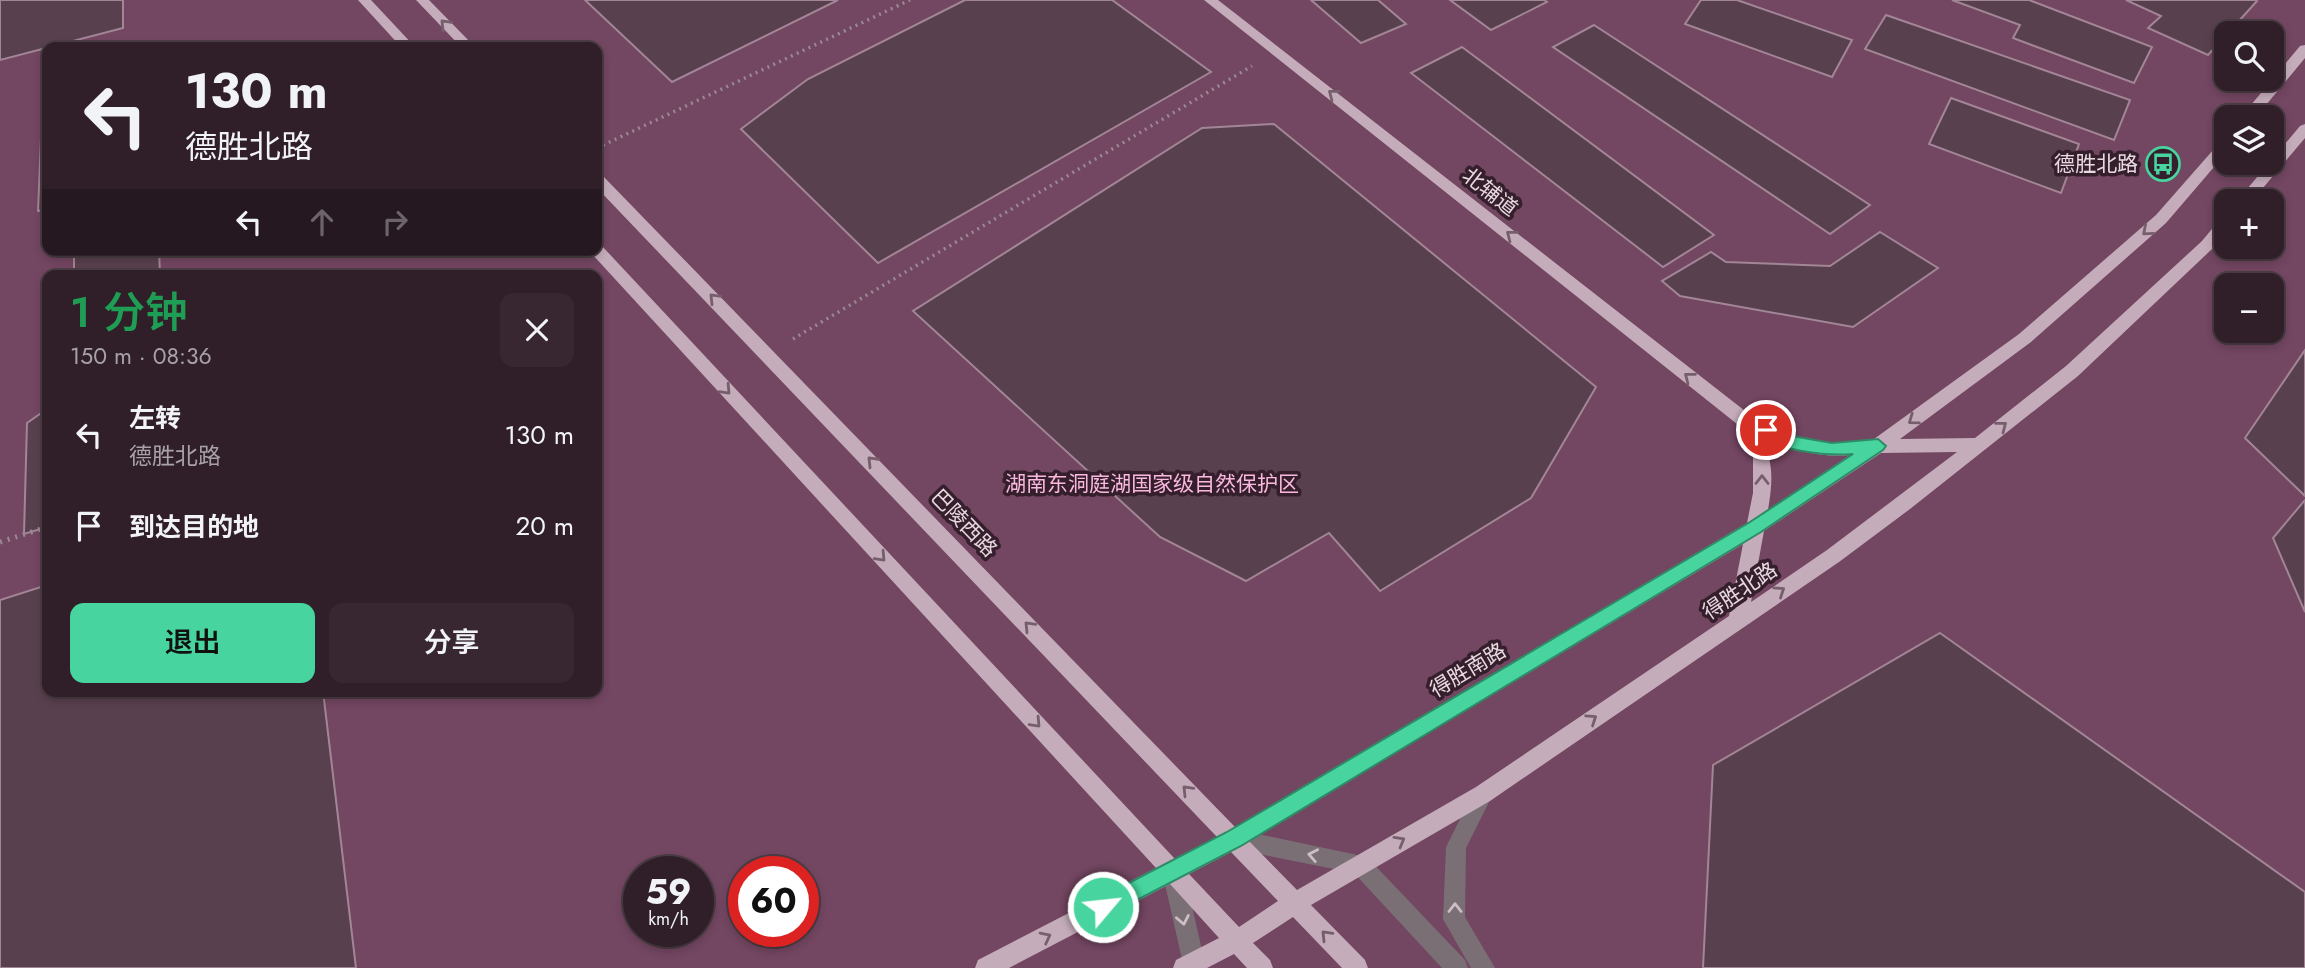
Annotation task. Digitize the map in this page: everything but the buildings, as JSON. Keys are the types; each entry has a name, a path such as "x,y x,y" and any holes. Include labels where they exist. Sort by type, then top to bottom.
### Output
{"main road":[{"path":"364,0 403,42"},
{"path":"422,0 463,42"},
{"name":"北辅道","path":"1210,0 1742,419"},
{"path":"2258,105 2305,49"},
{"path":"2254,189 2305,129"},
{"path":"1878,446 2025,338 2161,219 2214,158"},
{"name":"巴陵西路","path":"602,184 1357,968"},
{"name":"得胜北路","path":"1238,940 1295,902 1483,794 1904,504 2072,371 2214,237"},
{"path":"602,255 1262,968"},
{"path":"1742,419 1790,442 1832,450 1878,446 1978,445"},
{"path":"1738,620 1762,493 1762,456 1742,419"},
{"name":"得胜南路","path":"986,968 1234,839 1756,527 1878,446"},
{"path":"1190,967 1238,940"}],"street":[{"path":"1483,794 1456,847 1454,919 1484,968"},
{"path":"1234,839 1360,864 1457,968"},
{"path":"1173,871 1190,967"}],"path":[{"path":"602,146 909,0"},
{"path":"768,354 1278,51"},
{"path":"0,542 42,529"}],"green space":[{"name":"湖南东洞庭湖国家级自然保护区","path":"0,0 2305,0 2305,968 0,968"}],"place":[{"name":"德胜北路","path":"2163,164"}],"route":[{"path":"1103,907 1234,839 1756,527 1878,446 1832,450 1790,442 1766,430"}]}
